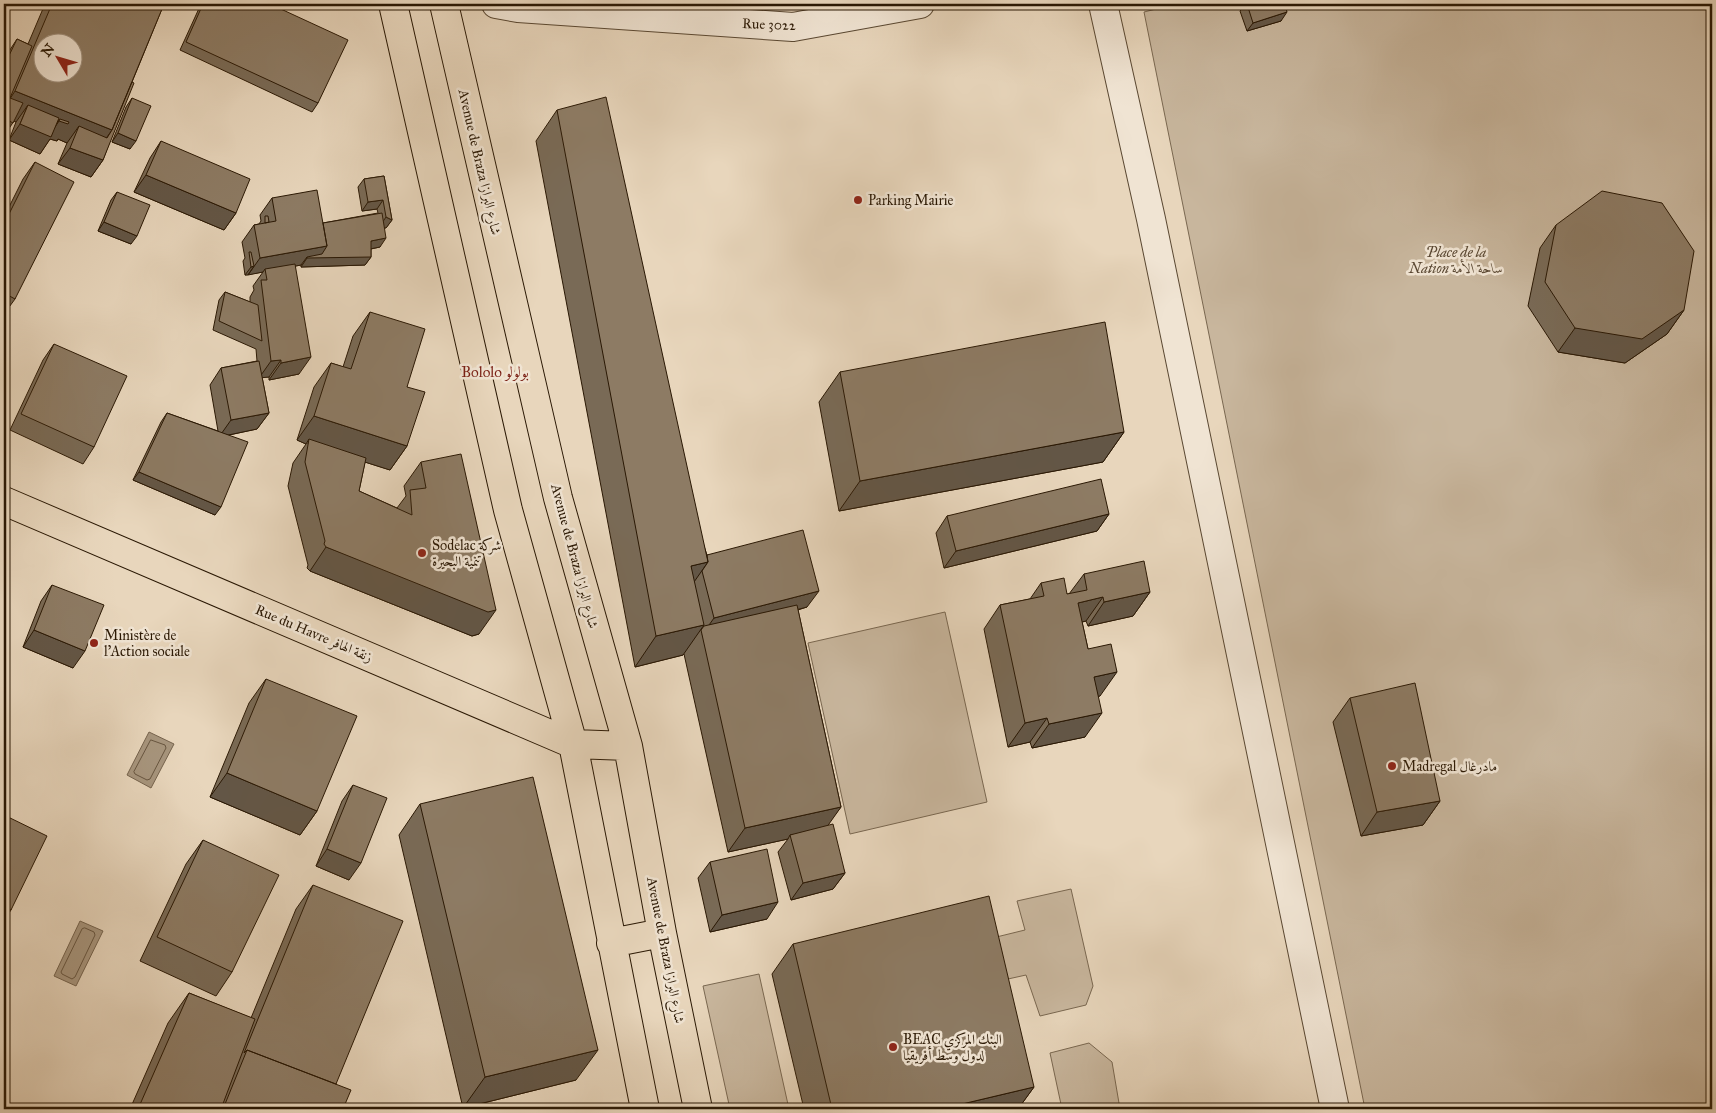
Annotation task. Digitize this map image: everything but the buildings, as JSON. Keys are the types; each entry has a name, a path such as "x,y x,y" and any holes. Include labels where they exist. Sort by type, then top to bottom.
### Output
{"main road":[{"path":"393,4 508,510 573,744 645,1109"},
{"name":"Avenue de Braza شارع البرازا","path":"444,4 558,498 628,746 662,934 698,1109"},
{"name":"Rue du Havre زنقة الهافر","path":"4,501 573,744 628,746"},
{"path":"612,943 662,934"}],"street":[{"name":"Rue 3022","path":"496,4 518,8 793,27 920,4"},
{"path":"1103,4 1151,218 1335,1109"}],"green space":[{"name":"Place de la Nation ساحة الأمة","path":"1176,4 1712,4 1712,1109 1365,1109 1144,12"},
{"path":"945,612 987,802 850,834 808,643"},
{"path":"1071,889 1093,986 1086,1005 1040,1016 1026,975 981,985 972,943 1025,930 1017,901"},
{"path":"759,974 789,1109 730,1109 703,986"},
{"path":"1089,1043 1112,1062 1120,1109 1062,1109 1050,1053"}],"water":[{"path":"149,732 174,744 151,788 127,775"},
{"path":"80,921 103,931 76,986 54,976"}],"place":[{"name":"Parking Mairie","path":"858,200"},
{"name":"Sodelac شركة تنمية البحيرة","path":"422,553"},
{"name":"Ministère de l'Action sociale","path":"94,643"},
{"name":"Madregal مادرغال","path":"1392,766"},
{"name":"BEAC البنك المركزي لدول وسط أفريقيا","path":"893,1047"}],"district":[{"name":"Bololo بولولو","path":"495,372"}]}
